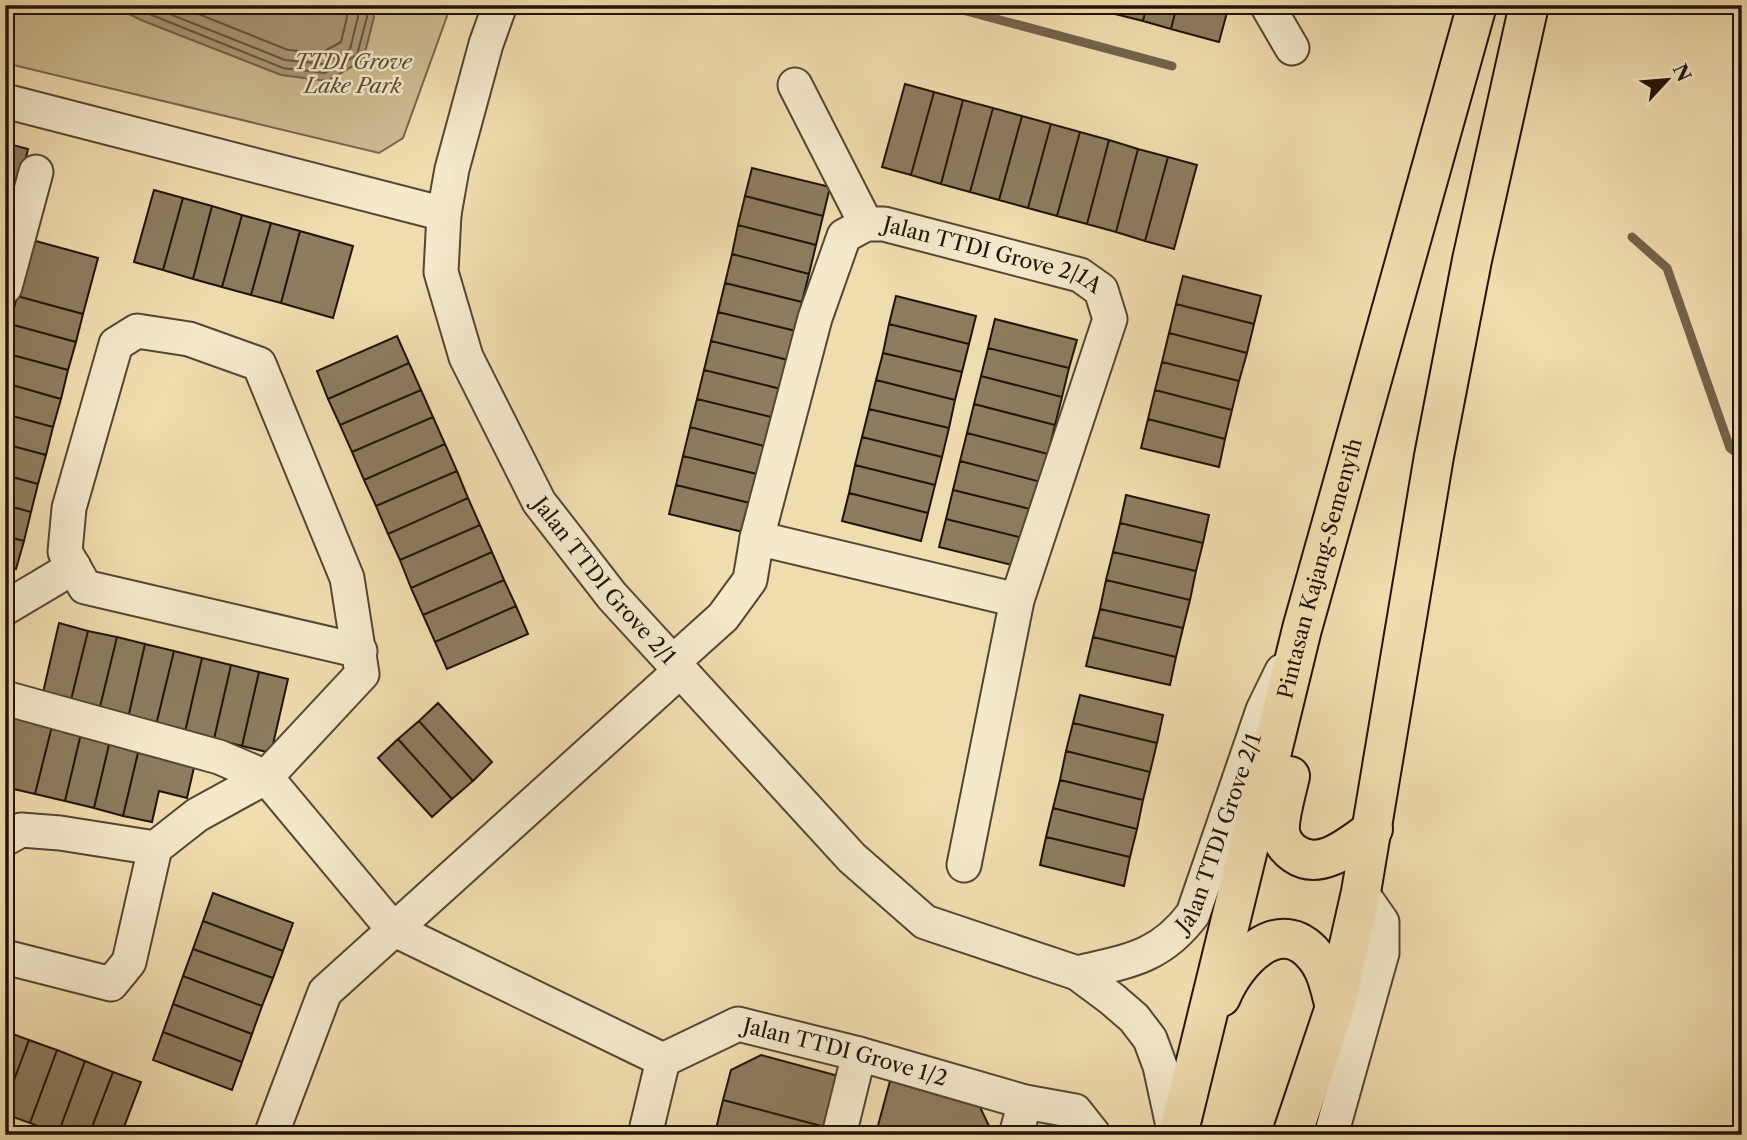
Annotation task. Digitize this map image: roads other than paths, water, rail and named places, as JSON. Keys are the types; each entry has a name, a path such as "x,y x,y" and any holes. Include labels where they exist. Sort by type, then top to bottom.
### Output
{"highway":[{"name":"Pintasan Kajang-Semenyih","path":"1177,1135 1302,629 1477,5"},
{"path":"1292,1135 1335,1007 1362,892 1436,443 1472,261 1529,5"},
{"path":"1354,441 1340,565 1284,800 1280,835 1290,851 1303,860 1323,859 1342,851 1374,829"},
{"path":"1199,1048 1228,980 1253,950 1268,942 1285,938 1299,942 1315,955 1328,978 1335,1007"}],"street":[{"name":"Jalan TTDI Grove 2/1","path":"500,5 486,44 455,157 444,214 441,272 466,356 539,502 612,596 852,858 925,922 1077,973 1127,1012 1150,1040 1160,1066 1177,1135"},
{"path":"1267,5 1292,48"},
{"path":"795,85 866,224"},
{"path":"5,101 444,214"},
{"path":"5,287 36,172"},
{"name":"Jalan TTDI Grove 2/1A","path":"271,1135 325,992 677,666 723,617 750,580 757,538 815,318 844,236 866,224 884,224 1080,275 1101,290 1110,319 1017,600 964,865"},
{"path":"5,957 111,984 129,962 156,848 197,815 266,777 362,674 360,651 347,578 258,364 189,339 137,331 116,344 69,509 65,552 85,587 360,651"},
{"path":"757,538 1017,600"},
{"path":"5,608 74,567"},
{"name":"Jalan TTDI Grove 2/1","path":"1077,973 1129,961 1155,949 1177,934 1193,914 1263,710 1302,629"},
{"path":"5,698 219,757 266,777 393,929 663,1060 645,1135"},
{"path":"5,839 21,830 60,833 156,848"},
{"path":"1331,1135 1382,953 1382,922 1362,892"},
{"name":"Jalan TTDI Grove 1/2","path":"663,1060 738,1024 859,1054 1025,1102 1075,1111 1094,1135"},
{"path":"839,1135 859,1054"},
{"path":"1016,1135 1025,1102"}],"water":[{"path":"111,5 372,5 374,17 363,60 327,81 281,75 141,20"}],"waterway":[{"path":"944,5 1172,66"},
{"path":"1632,237 1667,268 1730,448 1742,457"}],"park label":[{"name":"TTDI Grove Lake Park","path":"353,74"}]}
